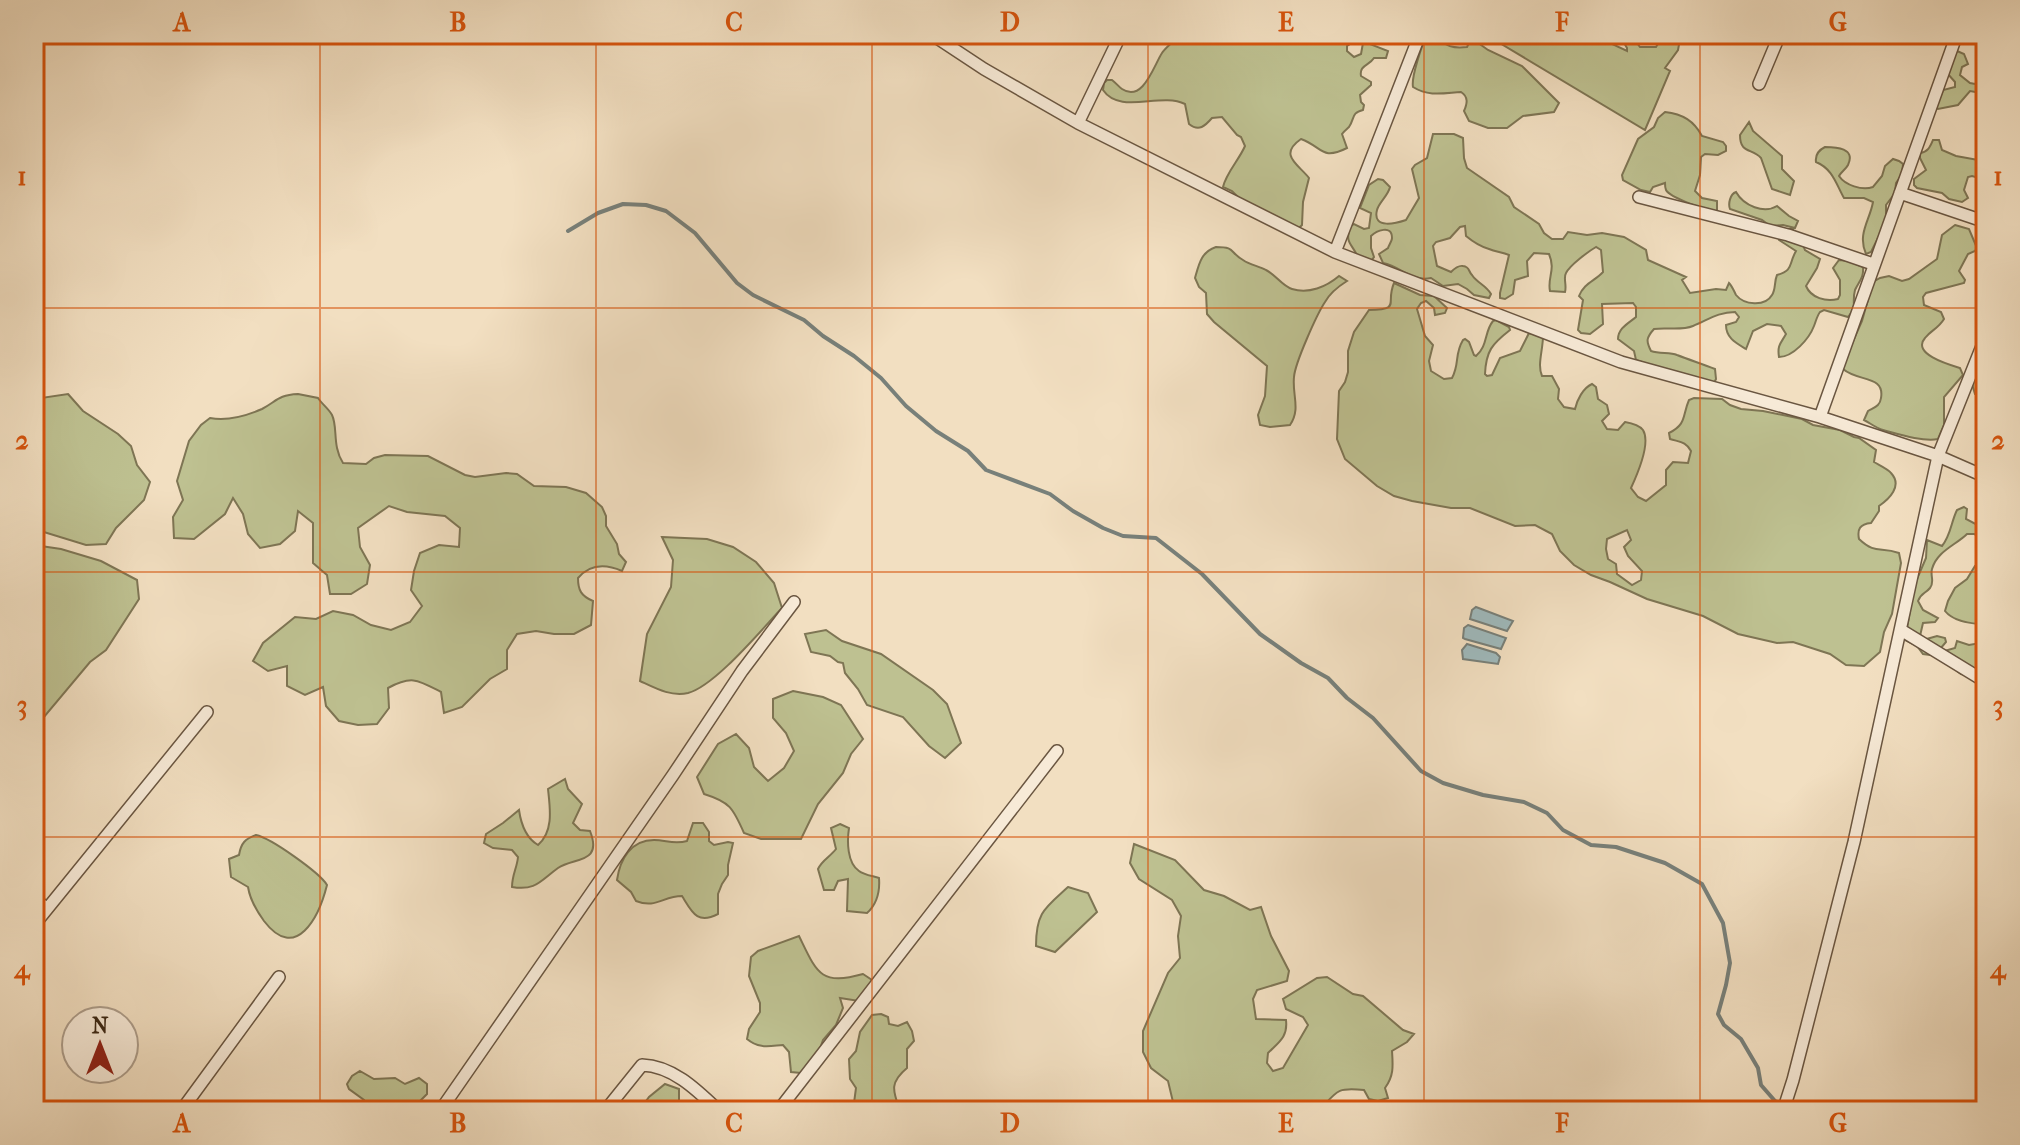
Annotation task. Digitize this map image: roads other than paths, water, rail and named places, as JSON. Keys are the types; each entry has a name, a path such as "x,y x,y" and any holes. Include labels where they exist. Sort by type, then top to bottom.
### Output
{"street":[{"path":"931,34 984,69 1078,123 1335,252 1621,362 1820,417 1938,456 1986,477"},
{"path":"1078,123 1121,34"},
{"path":"1335,252 1420,34"},
{"path":"1759,84 1780,34"},
{"path":"1820,417 1957,34"},
{"path":"1900,193 1986,222"},
{"path":"1639,197 1788,235 1873,264"},
{"path":"1783,1111 1854,842 1938,456 1986,336"},
{"path":"440,1111 742,671 794,602"},
{"path":"1901,630 1986,682"},
{"path":"34,925 207,712"},
{"path":"778,1111 1057,751"},
{"path":"34,898 47,909"},
{"path":"181,1111 279,977"},
{"path":"605,1111 642,1065 656,1066 673,1074 697,1090 719,1111"}],"water":[{"path":"1476,607 1513,621 1507,631 1470,619"},
{"path":"1468,625 1506,638 1501,649 1463,638 1464,628"},
{"path":"1467,644 1496,653 1500,657 1498,664 1463,659 1462,650"}],"waterway":[{"path":"568,231 598,213 623,204 646,205 666,211 695,233 737,283 753,295 804,320 854,356 881,378 906,406 936,431 968,451 986,470 1050,494 1103,528 1123,536 1156,538 1202,574 1260,634 1328,678 1373,718 1421,771 1443,783 1483,795 1524,802 1547,813 1563,830 1591,845 1616,847 1665,863 1702,884 1723,923 1730,963 1718,1014 1724,1025 1741,1039 1758,1068 1761,1085 1775,1101 1797,1111"}]}
